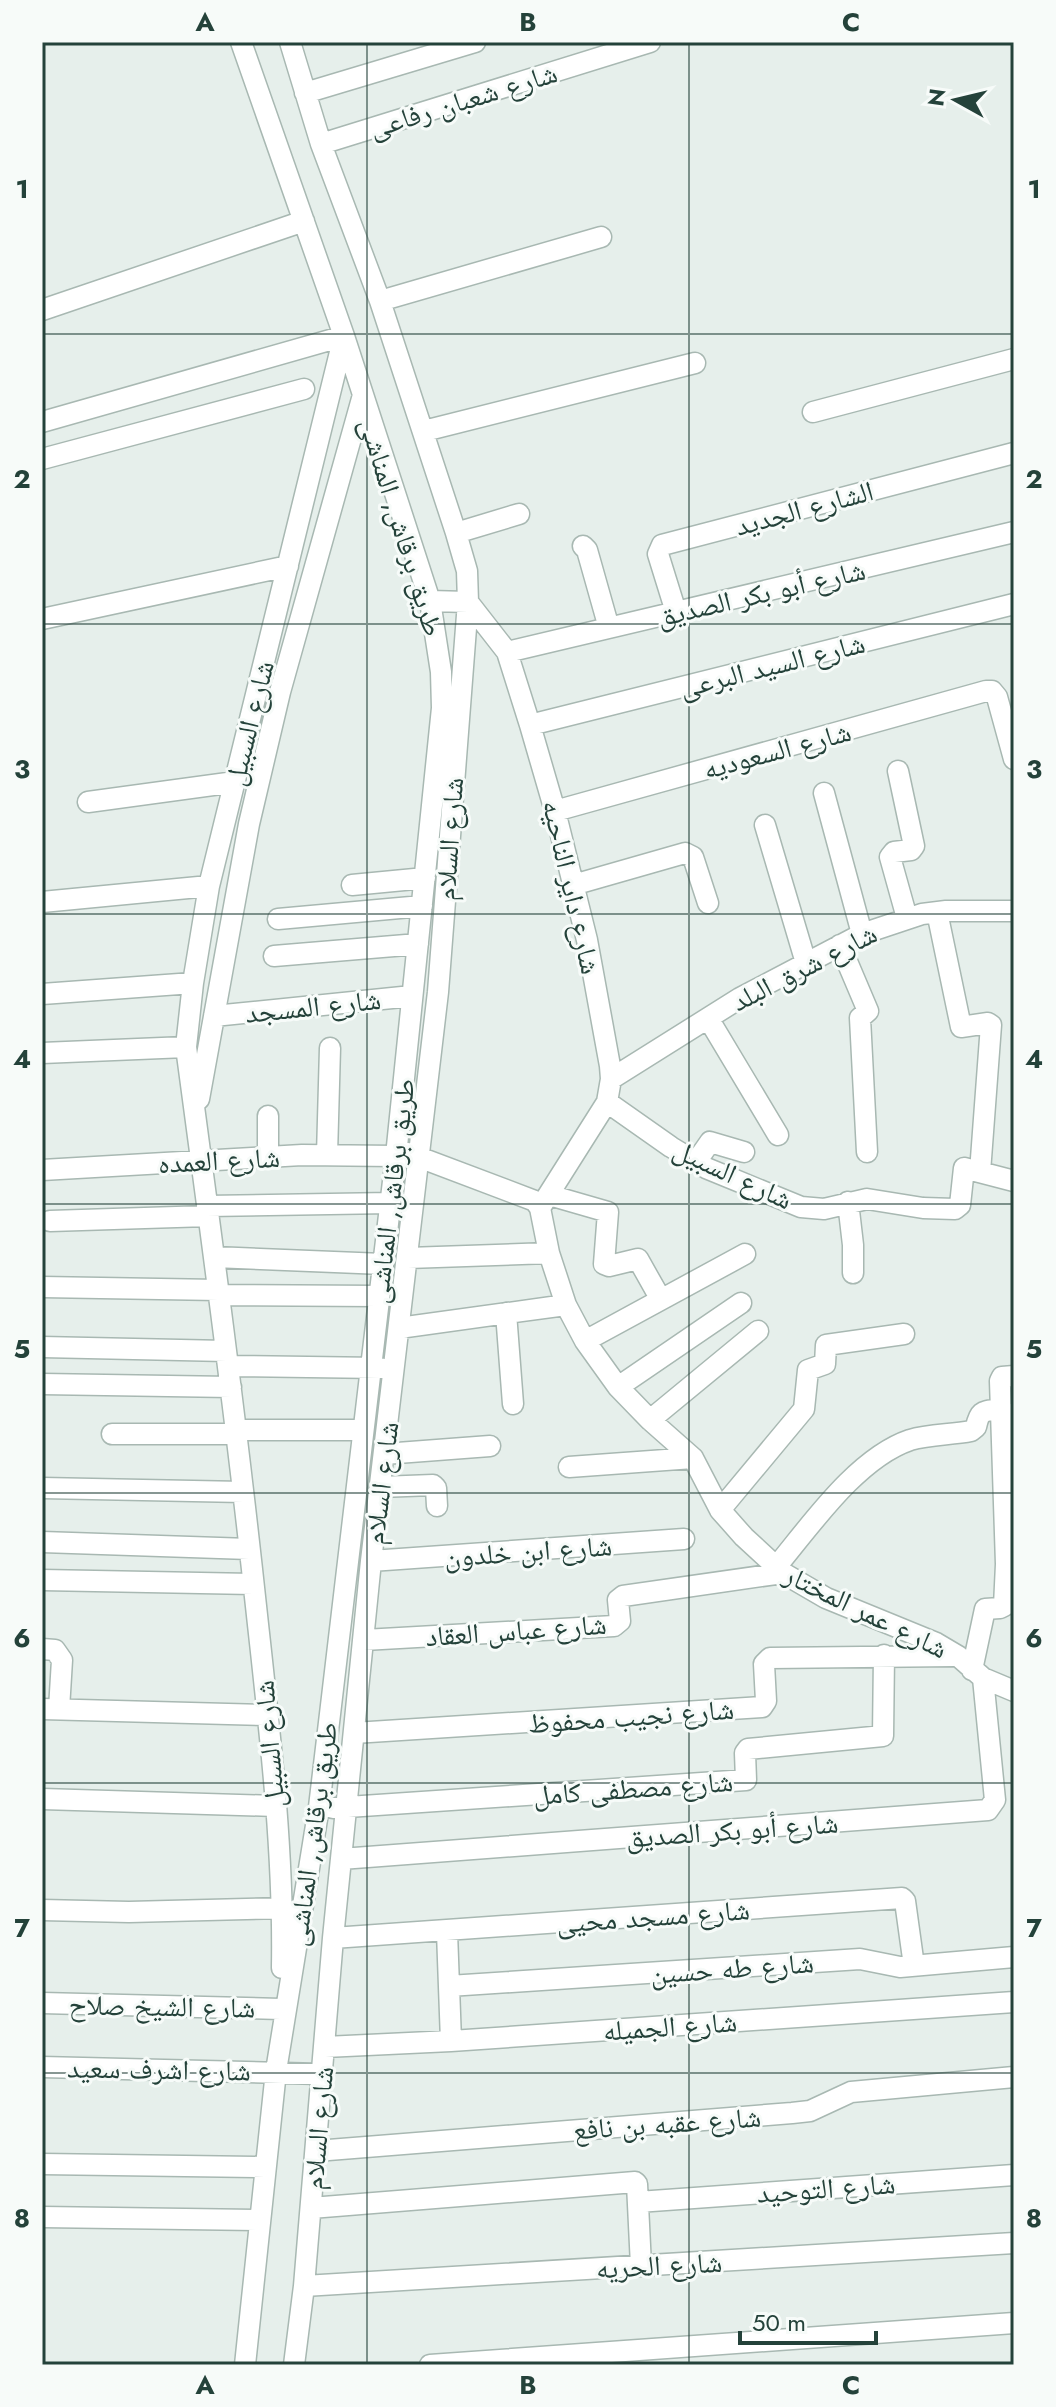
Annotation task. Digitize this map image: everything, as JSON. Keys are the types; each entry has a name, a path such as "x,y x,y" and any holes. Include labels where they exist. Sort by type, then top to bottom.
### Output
{"street":[{"name":"طريق برقاش, المناشى","path":"241,42 344,336 430,601 441,672 442,708 396,1153 319,1807 276,2071 245,2365"},
{"name":"طريق برقاش, المناشى","path":"290,42 321,144 380,301 424,431 467,571 468,602"},
{"path":"305,93 475,42"},
{"name":"شارع شعبان رفاعى","path":"321,144 650,42"},
{"path":"42,310 304,221"},
{"path":"380,301 601,237"},
{"path":"42,422 344,336"},
{"name":"شارع السبيل","path":"281,2036 283,1908 268,1715 236,1432 186,1047 209,886 344,336"},
{"path":"813,412 1014,359"},
{"path":"424,431 695,363"},
{"path":"42,459 304,389"},
{"name":"شارع السبيل","path":"195,1115 249,824 280,692 363,395"},
{"name":"الشارع الجديد","path":"676,612 658,554 662,545 1014,453"},
{"path":"456,533 519,514"},
{"name":"شارع أبو بكر الصديق","path":"507,652 1014,532"},
{"path":"583,546 587,550 609,628"},
{"path":"42,619 288,566"},
{"path":"430,601 468,602"},
{"name":"شارع داير الناحيه","path":"468,602 507,652 530,725 573,885 596,986 611,1079 607,1102 544,1202"},
{"name":"شارع السلام","path":"294,2365 304,2286 333,1938 371,1561 438,992 468,602"},
{"name":"شارع السيد البرعى","path":"530,725 1014,604"},
{"name":"شارع السعوديه","path":"555,811 986,691 992,691 997,697 1014,759"},
{"path":"898,771 914,846 911,850 894,852 890,857 907,918"},
{"path":"88,802 235,782"},
{"path":"824,793 862,934"},
{"path":"765,825 806,963"},
{"path":"573,885 685,853 693,857 708,903"},
{"path":"352,885 425,878"},
{"path":"42,902 209,886"},
{"path":"278,919 422,906"},
{"name":"شارع شرق البلد","path":"611,1079 708,1018 862,934 907,918 937,912 1014,911"},
{"path":"937,912 961,1027 991,1025 980,1172 1014,1181"},
{"path":"274,956 418,944"},
{"path":"840,945 868,1011 860,1018 867,1152"},
{"path":"42,994 193,983"},
{"name":"شارع المسجد","path":"214,1016 412,996"},
{"path":"708,1018 778,1135"},
{"path":"42,1053 186,1047"},
{"path":"327,1155 330,1048"},
{"name":"شارع السبيل","path":"607,1102 720,1175 811,1209 872,1199 954,1210 960,1203 962,1169 980,1172"},
{"path":"268,1116 268,1157"},
{"path":"696,1162 710,1142 744,1152"},
{"path":"396,1153 420,1157 544,1202 608,1212 604,1264 609,1266 638,1259 660,1298"},
{"name":"شارع العمده","path":"42,1170 396,1153"},
{"name":"شارع عمر المختار","path":"544,1202 549,1253 566,1305 585,1341 618,1387 693,1458 720,1510 780,1570 826,1598 926,1638 971,1668 1014,1691"},
{"path":"848,1202 854,1249 853,1273"},
{"path":"50,1221 390,1203"},
{"path":"408,1258 549,1253"},
{"path":"585,1341 745,1254"},
{"path":"214,1257 383,1264"},
{"path":"42,1287 379,1296"},
{"path":"618,1387 741,1303"},
{"path":"399,1328 566,1305"},
{"path":"506,1313 513,1404"},
{"path":"650,1420 758,1331"},
{"path":"720,1510 804,1409 808,1370 825,1363 825,1347 904,1334"},
{"path":"42,1347 228,1368"},
{"path":"42,1384 228,1368 395,1368"},
{"path":"971,1668 985,1609 1002,1608 1004,1604 1006,1564 1000,1378 1014,1376"},
{"path":"780,1570 832,1501 884,1453 916,1438 971,1431 976,1427 981,1412 1002,1409"},
{"path":"112,1434 363,1430"},
{"path":"384,1454 490,1446"},
{"path":"569,1467 693,1458"},
{"path":"380,1487 433,1485 437,1506"},
{"path":"42,1488 243,1492"},
{"name":"شارع ابن خلدون","path":"371,1561 684,1539"},
{"path":"42,1542 249,1549"},
{"name":"شارع عباس العقاد","path":"364,1640 614,1626 620,1621 618,1600 623,1596 780,1570"},
{"path":"42,1580 253,1584"},
{"path":"42,1649 55,1650 62,1660 50,1709 268,1715"},
{"name":"شارع نجيب محفوظ","path":"354,1733 762,1707 766,1701 764,1664 768,1659 884,1655 971,1668"},
{"name":"شارع مصطفى كامل","path":"319,1807 346,1808 746,1780 745,1753 748,1749 883,1736 884,1655"},
{"name":"شارع أبو بكر الصديق","path":"341,1859 988,1810 995,1800 971,1668"},
{"path":"42,1799 275,1806"},
{"name":"شارع مسجد محيى","path":"333,1938 902,1898 905,1901 914,1966"},
{"path":"42,1910 129,1912 283,1908"},
{"path":"447,1932 451,2041"},
{"name":"شارع طه حسين","path":"449,1986 860,1959 891,1966 914,1966 1014,1957"},
{"name":"شارع الجميله","path":"325,2047 1014,2002"},
{"name":"شارع الشيخ صلاح","path":"42,2003 281,2009"},
{"name":"شارع اشرف سعيد","path":"42,2067 322,2074"},
{"name":"شارع عقبه بن نافع","path":"316,2151 792,2113 810,2111 851,2092 1014,2077"},
{"path":"42,2164 265,2167"},
{"name":"شارع التوحيد","path":"638,2202 1014,2175"},
{"path":"311,2208 635,2182 641,2266"},
{"path":"42,2217 259,2220"},
{"name":"شارع الحريه","path":"304,2286 1014,2243"},
{"path":"430,2365 1014,2323"}]}
